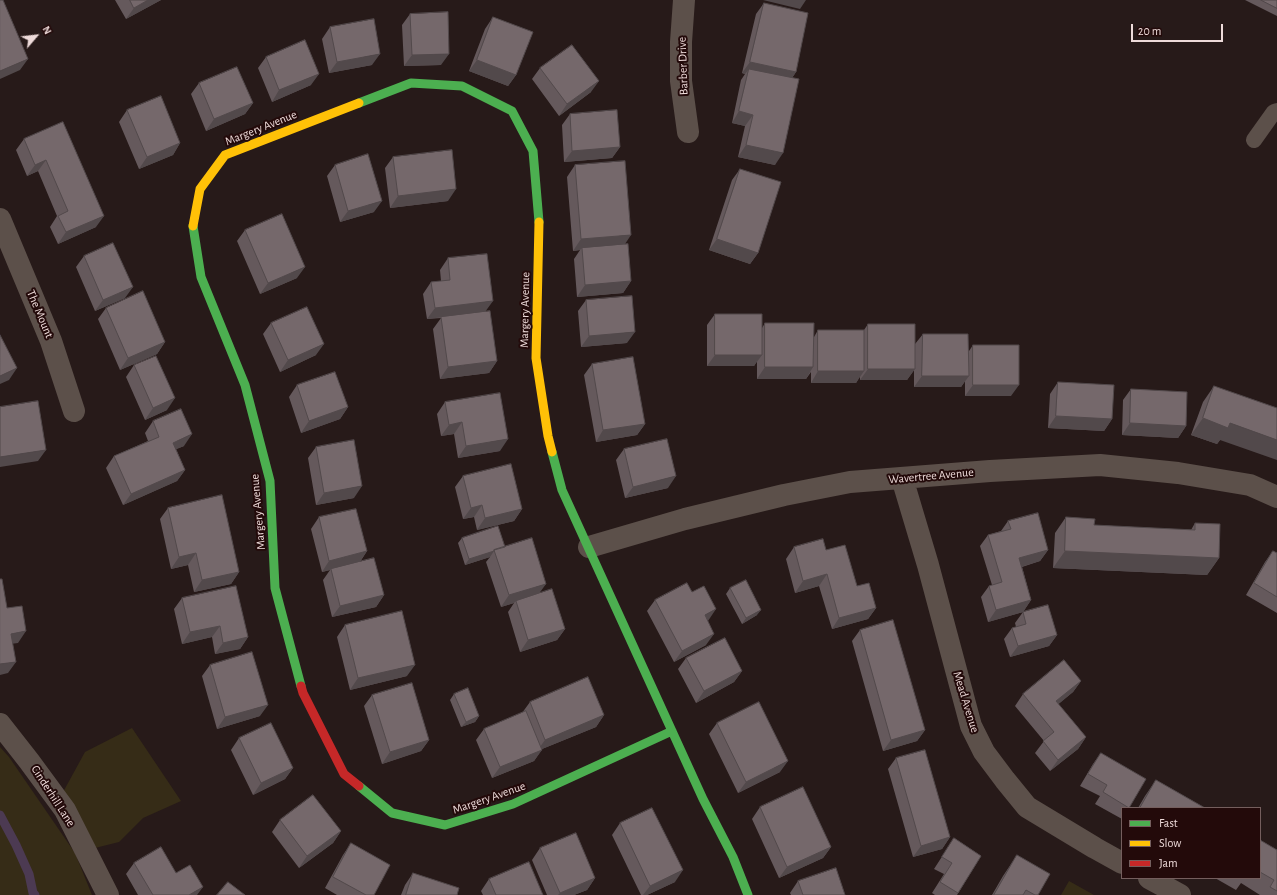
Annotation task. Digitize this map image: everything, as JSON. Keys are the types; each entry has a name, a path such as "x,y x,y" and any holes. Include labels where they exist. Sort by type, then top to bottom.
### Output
{"street":[{"name":"Barber Drive","path":"684,0 681,42 682,81 688,132"},
{"name":"Margery Avenue","path":"672,731 513,804 445,825 392,813 344,774 303,693 275,588 270,481 244,385 201,277 193,224 200,188 225,155 411,83 462,86 512,111 533,151 539,219 536,358 548,436 562,490 589,547 703,799 733,857 748,895"},
{"name":"The Mount","path":"0,219 51,341 74,411"},
{"name":"Wavertree Avenue","path":"589,547 685,518 784,495 850,482 990,471 1100,465 1178,472 1250,485 1277,497"},
{"name":"Mead Avenue","path":"902,478 928,565 971,726 984,752 1027,807 1121,862"},
{"name":"Cinderhill Lane","path":"0,724 30,761 65,810 108,895"},
{"path":"1151,879 1180,895"}],"lane":[{"path":"1254,140 1274,112 1277,111"}],"shaded area":[{"path":"132,728 181,801 143,818 119,842 95,848 62,794 85,752"},
{"path":"0,747 9,757 75,853 92,895 0,895"},
{"path":"1069,881 1094,895 1061,895"}],"building":[{"path":"0,0 3,0 28,59 0,71"},
{"path":"130,0 148,0 134,8"},
{"path":"1261,0 1277,0 1277,8"},
{"path":"764,3 808,13 796,72 750,62"},
{"path":"448,12 449,54 412,55 410,14"},
{"path":"493,17 533,32 516,75 477,60"},
{"path":"374,19 380,54 337,62 330,27"},
{"path":"305,40 319,74 279,90 266,57"},
{"path":"572,45 599,81 567,104 540,68"},
{"path":"237,67 253,103 214,119 199,83"},
{"path":"749,69 799,79 783,153 746,145 753,115 739,111"},
{"path":"161,96 180,143 147,157 127,110"},
{"path":"617,110 620,147 572,151 570,114"},
{"path":"63,122 104,216 66,232 58,216 68,211 46,160 35,165 24,139"},
{"path":"452,150 456,189 398,196 393,157"},
{"path":"368,154 382,201 348,211 335,165"},
{"path":"625,161 631,235 581,239 575,165"},
{"path":"740,169 781,182 758,253 717,239"},
{"path":"282,214 305,267 268,283 245,230"},
{"path":"113,243 133,287 103,300 84,256"},
{"path":"628,244 631,281 585,285 582,248"},
{"path":"487,254 493,301 435,308 431,282 450,280 448,258"},
{"path":"143,291 165,342 128,358 106,308"},
{"path":"632,296 635,332 589,336 586,300"},
{"path":"307,307 324,344 288,360 271,323"},
{"path":"490,311 497,361 448,367 441,317"},
{"path":"715,314 762,314 762,355 715,355"},
{"path":"765,323 814,323 813,367 765,367"},
{"path":"868,324 915,324 915,369 868,369"},
{"path":"818,330 864,330 864,371 818,371"},
{"path":"923,334 968,334 969,376 922,376"},
{"path":"0,335 17,368 0,376"},
{"path":"973,345 1019,345 1019,385 973,385"},
{"path":"156,356 175,398 153,408 134,365"},
{"path":"633,357 645,424 603,430 592,364"},
{"path":"335,372 348,407 309,421 297,385"},
{"path":"1058,382 1114,385 1112,419 1056,416"},
{"path":"1214,386 1277,408 1277,440 1230,423 1228,428 1203,418"},
{"path":"1131,389 1187,392 1186,426 1130,423"},
{"path":"500,393 508,439 466,446 462,422 449,425 445,402"},
{"path":"38,401 46,450 0,457 0,407"},
{"path":"181,409 192,434 173,443 185,470 131,494 114,456 159,437 153,421"},
{"path":"667,439 676,476 633,487 624,449"},
{"path":"354,440 362,486 324,493 316,447"},
{"path":"511,464 522,509 485,518 482,505 471,508 463,476"},
{"path":"222,495 239,572 202,580 196,553 179,557 168,508"},
{"path":"356,509 367,551 329,561 319,517"},
{"path":"1038,513 1048,550 1019,558 1031,600 996,610 989,586 1002,582 988,535 1011,529 1008,521"},
{"path":"1066,517 1095,519 1094,525 1195,530 1195,523 1220,524 1219,558 1065,551"},
{"path":"498,526 505,547 469,559 462,538"},
{"path":"532,538 546,584 509,595 494,550"},
{"path":"823,539 826,550 845,545 857,586 869,583 876,608 839,618 827,574 803,581 794,547"},
{"path":"1273,551 1277,553 1277,597 1254,583"},
{"path":"374,558 384,595 340,606 331,569"},
{"path":"0,579 2,579 7,608 22,606 26,631 11,634 16,662 0,664"},
{"path":"746,580 761,610 746,618 730,588"},
{"path":"687,583 692,592 704,586 716,609 705,615 714,634 682,651 655,600"},
{"path":"236,586 248,637 223,643 220,626 190,632 182,598"},
{"path":"552,589 565,629 528,640 516,601"},
{"path":"1048,605 1057,635 1018,646 1012,628 1026,624 1023,612"},
{"path":"402,611 415,665 358,678 345,625"},
{"path":"893,620 925,730 891,740 860,630"},
{"path":"725,638 742,671 704,691 686,658"},
{"path":"252,652 268,705 225,717 210,665"},
{"path":"1064,660 1081,681 1056,701 1086,737 1058,760 1043,741 1054,732 1023,694"},
{"path":"588,677 604,715 545,740 530,702"},
{"path":"412,683 429,740 390,752 372,695"},
{"path":"468,688 479,716 466,722 454,694"},
{"path":"759,702 788,761 746,782 717,723"},
{"path":"526,711 542,750 500,767 484,729"},
{"path":"271,723 293,768 261,783 239,738"},
{"path":"925,750 950,837 921,846 896,758"},
{"path":"1101,753 1146,779 1130,807 1127,807 1103,792 1107,785 1088,774"},
{"path":"1156,780 1203,807 1141,807"},
{"path":"803,787 831,847 787,867 760,807"},
{"path":"313,795 341,831 307,856 280,820"},
{"path":"652,808 683,870 650,886 620,823"},
{"path":"576,833 595,878 560,893 540,848"},
{"path":"954,838 981,856 958,893 940,882 952,863 942,857"},
{"path":"1261,841 1277,850 1277,891 1270,887 1274,880 1261,873"},
{"path":"351,843 390,865 374,895 366,895 333,877"},
{"path":"161,847 176,873 190,865 203,887 189,895 153,895 134,863"},
{"path":"1017,855 1050,874 1038,895 1026,890 1023,895 994,895"},
{"path":"529,862 543,895 496,895 489,879"},
{"path":"836,868 845,895 803,895 798,881"},
{"path":"413,873 459,888 457,895 406,895"},
{"path":"228,882 245,895 217,895"}],"waterway":[{"path":"0,815 29,874 33,893 35,895"}],"traffic: fast":[{"path":"359,103 411,83 462,86 512,111 533,151 539,222"},
{"path":"193,226 201,277 245,385 270,481 275,588 301,686"},
{"path":"552,452 562,490 703,799 733,857 748,895"},
{"path":"359,786 392,813 445,825 513,804 672,731"}],"traffic: slow":[{"path":"193,226 200,189 225,155 359,103"},
{"path":"539,222 536,358 548,436 552,452"}],"traffic: jam":[{"path":"301,686 303,693 344,774 359,786"}]}
